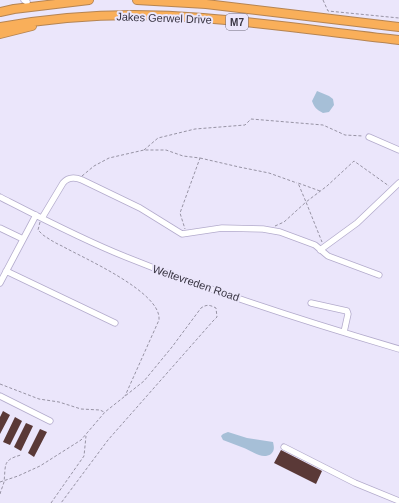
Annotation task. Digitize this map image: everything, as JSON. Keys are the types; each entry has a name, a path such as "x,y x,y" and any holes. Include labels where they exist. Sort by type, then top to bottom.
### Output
{"highway":[{"path":"0,6 25,1 50,0"},
{"path":"0,12 89,0"},
{"name":"Jakes Gerwel Drive","path":"136,0 206,4 399,27"},
{"name":"Jakes Gerwel Drive","path":"0,27 49,19 138,15 198,17 399,40"},
{"path":"0,34 44,23 74,18"}],"street":[{"path":"369,137 399,150"},
{"path":"0,283 23,240 63,183 68,179 78,178 135,205 161,220 176,231 186,234 214,228 268,230 280,232 315,244 323,248 328,256 379,275"},
{"path":"323,248 357,223 399,183"},
{"name":"Weltevreden Road","path":"0,197 119,254 149,266 213,289 399,349"},
{"path":"0,228 23,240"},
{"path":"6,271 115,323"},
{"path":"311,303 347,311 348,314 344,332"},
{"path":"0,396 50,420"},
{"path":"284,447 355,483 399,501"}],"path":[{"path":"323,0 328,11 399,18"},
{"path":"144,150 158,138 195,129 245,125 251,119 323,125 345,135 369,137"},
{"path":"78,178 94,166 109,158 144,150 166,150 183,156 200,158 270,173 320,191"},
{"path":"186,234 180,213 200,158"},
{"path":"268,230 284,222 354,161 383,180 393,190"},
{"path":"298,183 316,225 323,248"},
{"path":"39,216 38,230 43,235 136,288 150,300 158,312 159,320 125,396"},
{"path":"0,482 40,466 86,436 105,412 144,381 188,327 201,308 205,305 211,305 216,308 217,317 108,440 61,503"},
{"path":"0,384 39,399 59,402 81,409 100,410 105,412"},
{"path":"51,503 84,456 86,436"},
{"path":"0,494 4,481 4,466 13,457 21,455"}],"water":[{"path":"317,91 333,99 334,105 329,112 323,113 314,105 312,101"},
{"path":"228,432 247,438 273,442 273,451 268,456 261,456 223,440 221,436"}],"building":[{"path":"3,411 10,415 0,434 0,417"},
{"path":"15,417 22,421 10,445 3,442"},
{"path":"26,423 33,426 21,451 14,447"},
{"path":"40,429 47,432 34,457 28,453"},
{"path":"281,450 322,471 316,484 274,463"}]}
